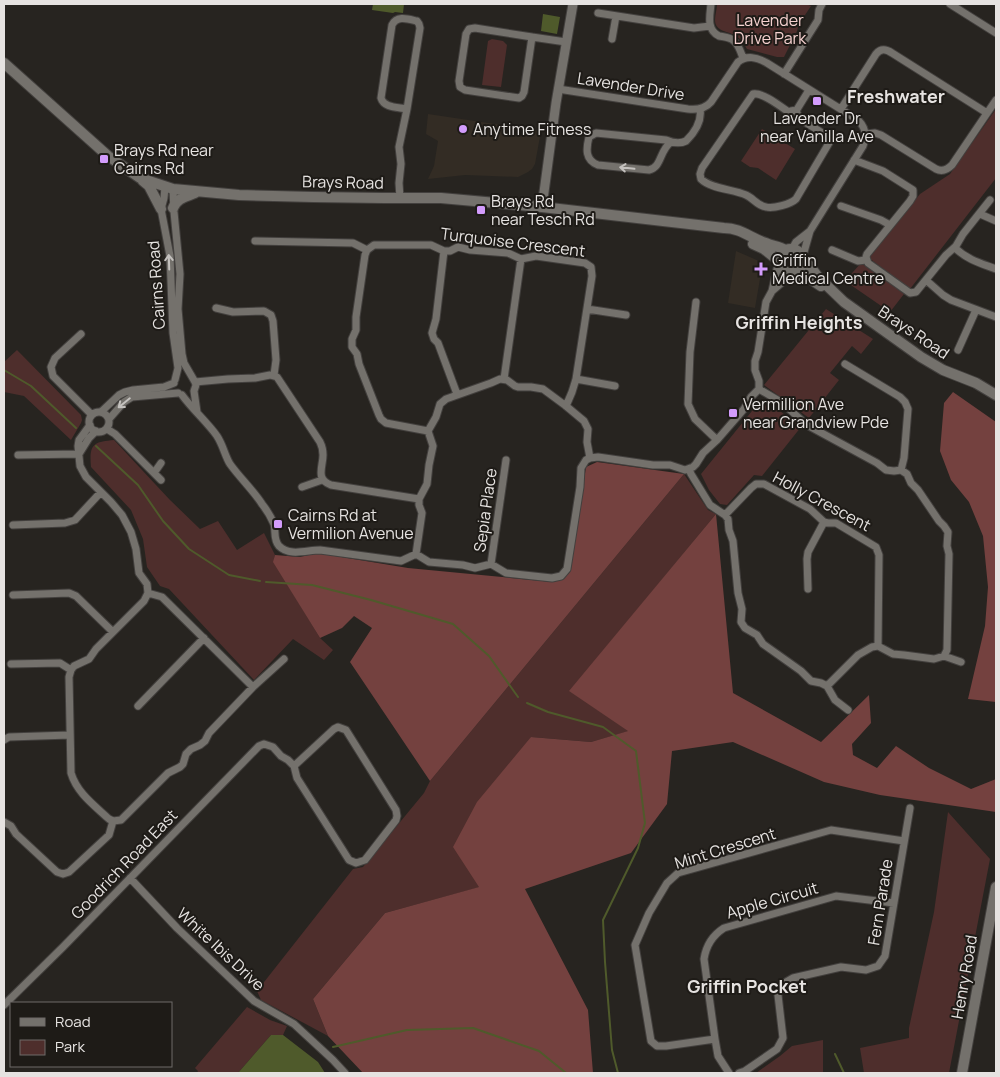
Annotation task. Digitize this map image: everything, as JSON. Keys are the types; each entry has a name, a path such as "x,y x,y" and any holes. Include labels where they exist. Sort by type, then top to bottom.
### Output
{"main road":[{"name":"Brays Road","path":"4,63 108,156 140,178 169,188 239,195 441,198 542,207 732,228 760,241 789,249"},
{"path":"140,178 150,186 161,209"},
{"path":"174,208 176,202 180,199 199,192"},
{"name":"Brays Road","path":"724,228 730,233 764,249 779,264"},
{"path":"789,249 796,250 802,258 801,268 793,272 784,271 779,264 780,254 789,249"},
{"name":"Brays Road","path":"802,258 818,277 844,302 921,357 943,370 976,383 996,395"},
{"name":"Brays Road","path":"793,272 812,280 835,299 844,302"},
{"name":"Henry Road","path":"962,1073 996,887"}],"street":[{"path":"542,207 572,4"},
{"path":"711,4 710,26 713,31 736,42 744,58 753,57 761,60 841,109 860,123 866,134 863,146 810,231 802,258"},
{"path":"784,74 818,20 820,4"},
{"path":"950,4 996,33"},
{"path":"598,13 694,28 710,26"},
{"path":"612,39 616,16"},
{"path":"400,198 399,180 401,164 399,147 407,109 420,26 415,20 399,18 392,25 381,98 382,102 386,105 407,109"},
{"path":"532,37 524,92 521,97 473,92 463,90 460,87 459,81 466,34 469,29 475,28 566,42"},
{"path":"841,109 876,54 880,50 886,50 987,113"},
{"name":"Lavender Drive","path":"558,90 688,109 700,109 712,102 736,65 744,58"},
{"path":"794,114 809,90"},
{"path":"760,94 794,114 825,135 829,142 796,199 792,202 771,208 765,207 747,195 708,184 702,180 700,176 701,170 751,96 760,94"},
{"path":"866,134 881,134 936,168 944,170 952,165 996,100"},
{"path":"671,142 664,149 657,166 649,170 598,165 592,162 587,153 589,137 596,133 682,143 688,140 700,121 700,109"},
{"path":"657,140 664,149"},
{"path":"854,160 887,173 913,190 913,196 910,201 867,254 866,260"},
{"name":"Cairns Road","path":"169,188 174,208 180,274 178,309 182,354 184,363 193,379"},
{"name":"Cairns Road","path":"169,188 161,209 170,256 173,334 178,368 175,382"},
{"path":"832,250 858,260 866,260 910,293 916,292 946,255 955,248 963,234 990,200"},
{"path":"841,206 890,225"},
{"path":"980,214 996,221"},
{"path":"789,249 810,231"},
{"path":"255,241 353,243 367,250 352,347 381,419 386,423 428,431"},
{"name":"Turquoise Crescent","path":"367,250 374,245 382,244 431,245 438,249 450,251 458,247 470,250 508,253 521,260 536,256 585,263 591,267 592,276 576,379 566,406"},
{"path":"955,248 967,258 996,269"},
{"path":"444,250 436,319 432,333 438,343 457,394"},
{"path":"504,378 521,260"},
{"path":"416,554 429,562 475,568 491,564 506,573 552,578 561,576 566,570 580,487 581,468 586,460 598,457 652,465 670,465 681,470 689,469 696,464 717,440 759,389 755,361 766,302 772,291 779,264"},
{"path":"772,291 793,272"},
{"path":"926,280 947,298 996,317"},
{"path":"696,302 690,352 688,404 695,419 717,440"},
{"path":"216,308 233,312 264,311 271,315 276,360 274,375"},
{"path":"587,309 626,315"},
{"path":"958,350 976,310"},
{"path":"81,334 55,358 51,367 53,376 92,415"},
{"path":"845,364 900,397 905,402 908,409 904,458 901,470"},
{"path":"102,412 119,395 128,390 164,387 186,374 193,379 196,385 194,391 197,413"},
{"path":"193,379 255,378 274,375 281,380 320,442 323,454 322,480 331,485 419,498"},
{"path":"416,554 422,513 419,498 427,484 428,465 433,446 428,431 443,401 457,394 504,378 518,387 543,389 584,421 588,429 587,442 590,458"},
{"path":"576,379 615,386"},
{"path":"175,382 175,389 217,435 230,464 262,503 274,524 275,537 279,546 288,551 320,550 401,561 416,554"},
{"path":"759,389 781,402 807,425 886,470 901,470 907,474 911,483 938,521 944,526 948,532 947,546 949,554 947,650 944,656"},
{"path":"109,418 124,402 132,397 189,395 194,391"},
{"path":"96,412 106,414 109,418 107,428 102,432 91,428 89,420 92,415 96,412"},
{"path":"90,426 79,440 78,454 80,466 86,477 122,515 131,532 140,573 147,584 148,593 144,601 88,659 74,666 71,670 69,677 71,773 78,790 108,819 113,821 122,820 168,773 180,767 186,754 205,741 209,733 253,687 284,659"},
{"path":"107,428 161,480"},
{"path":"78,454 88,438 96,431"},
{"path":"18,455 78,454"},
{"name":"Sepia Place","path":"491,564 506,460"},
{"path":"154,473 161,463"},
{"path":"689,469 710,505 725,514 728,519 733,541 738,593 742,609 741,622 745,628 757,635 764,644 812,681 821,682 827,686 835,700 848,710"},
{"path":"302,488 322,480"},
{"name":"Holly Crescent","path":"725,514 756,484 764,484 810,509 824,522 836,523 876,547 879,555 878,646"},
{"path":"13,525 65,524 75,520 101,492"},
{"path":"808,589 808,552 824,522"},
{"path":"13,595 69,593 76,596 113,632"},
{"path":"148,593 162,597 253,687"},
{"path":"138,706 204,638"},
{"path":"827,686 858,655 872,647 878,646 893,654 934,659 944,656 961,662"},
{"path":"11,664 60,663 71,670"},
{"path":"338,727 346,730 396,810 397,816 396,820 364,860 356,863 349,860 297,778 294,766 334,729 338,727"},
{"path":"4,740 9,737 70,735"},
{"name":"Goodrich Road East","path":"4,1005 63,947 258,746 264,744 273,747 294,766"},
{"name":"Fern Parade","path":"739,1073 746,1071 777,1049 783,1038 778,995 781,985 793,978 841,967 866,970 878,966 885,956 910,808"},
{"path":"4,822 11,826 16,834 56,872 62,874 70,872 108,835 113,821"},
{"name":"Mint Crescent","path":"715,1039 666,1046 657,1046 650,1041 635,945 649,913 667,883 678,873 831,830 904,841"},
{"name":"White Ibis Drive","path":"130,878 177,928 254,1001 294,1024 345,1073"},
{"name":"Apple Circuit","path":"729,1073 718,1056 704,959 705,952 716,933 724,928 836,896 894,903"}],"shaded area":[{"path":"373,4 404,4 403,13 372,10"},
{"path":"543,14 560,17 557,34 541,31"},
{"path":"428,114 541,131 535,164 532,169 518,177 465,175 428,179 434,166 438,141 426,134"},
{"path":"736,251 759,261 761,273 755,308 728,303"},
{"path":"953,392 996,422 996,702 968,699 985,626 988,587 983,536 969,502 951,480 940,451 944,403"},
{"path":"597,462 684,474 430,781 350,662 372,628 354,616 342,628 320,638 273,562 275,555 300,557 317,553 408,568 553,582 563,579 570,572 586,467"},
{"path":"716,514 733,693 821,742 869,695 871,723 852,744 853,755 877,768 896,746 929,768 971,789 996,779 996,812 880,795 824,782 733,742 672,751 667,804 631,853 525,889 588,1010 593,1073 363,1073 328,1036 313,999 385,913 479,887 453,847 477,802 531,737 591,742 628,731 569,691"},
{"path":"271,1035 283,1035 318,1062 325,1073 238,1073"}],"green space":[{"name":"Lavender Drive Park","path":"717,4 806,4 811,6 799,24 784,57 777,57 747,49 738,37 717,27 715,20"},
{"path":"492,39 503,41 507,45 501,87 482,85 488,41"},
{"path":"996,109 996,178 910,289 869,258 920,194 950,174"},
{"path":"762,129 795,149 776,180 758,168 750,167 741,161"},
{"path":"861,263 904,294 890,312 845,281"},
{"path":"826,309 873,339 861,354 852,346 830,373 839,380 809,418 764,385"},
{"path":"17,350 81,415 81,423 71,440 24,396 4,392 4,362"},
{"path":"772,405 801,427 762,476 754,475 727,505 720,504 709,490 701,474 756,406"},
{"path":"114,440 200,529 218,521 237,550 264,533 275,555 274,562 320,638 333,650 324,660 293,639 254,680 169,589 160,586 147,567 143,539 131,510 91,467 91,453 94,446 97,443"},
{"path":"684,474 708,510 716,514 570,691 629,731 591,742 531,737 480,887 385,913 313,999 328,1036 261,1000 257,991 353,869 363,867 424,793 430,781"},
{"path":"948,812 990,859 949,1073 864,1073 860,1048 909,1038 909,1028 934,912"},
{"path":"247,1007 270,1020 287,1026 283,1035 271,1035 238,1073 197,1073 198,1071 195,1068"},
{"path":"823,1040 823,1073 756,1073 792,1046"}],"waterway":[{"path":"4,370 31,386 76,428"},
{"path":"96,446 138,485 163,521 189,549 229,575 260,581"},
{"path":"266,582 312,585 453,624 489,656 518,697"},
{"path":"527,703 548,712 603,727 636,751 645,823 638,848 603,920 612,1050 618,1073"},
{"path":"333,1047 407,1030 473,1028 539,1051 566,1073"},
{"path":"835,1054 844,1073"}],"place":[{"name":"Lavender Dr near Vanilla Ave","path":"817,101"},
{"name":"Anytime Fitness","path":"463,129"},
{"name":"Brays Rd near Cairns Rd","path":"104,159"},
{"name":"Brays Rd near Tesch Rd","path":"481,210"},
{"name":"Griffin Medical Centre","path":"761,269"},
{"name":"Vermillion Ave near Grandview Pde","path":"733,413"},
{"name":"Cairns Rd at Vermilion Avenue","path":"278,524"}],"district":[{"name":"Freshwater","path":"896,97"},
{"name":"Griffin Heights","path":"799,323"},
{"name":"Griffin Pocket","path":"747,987"}]}
